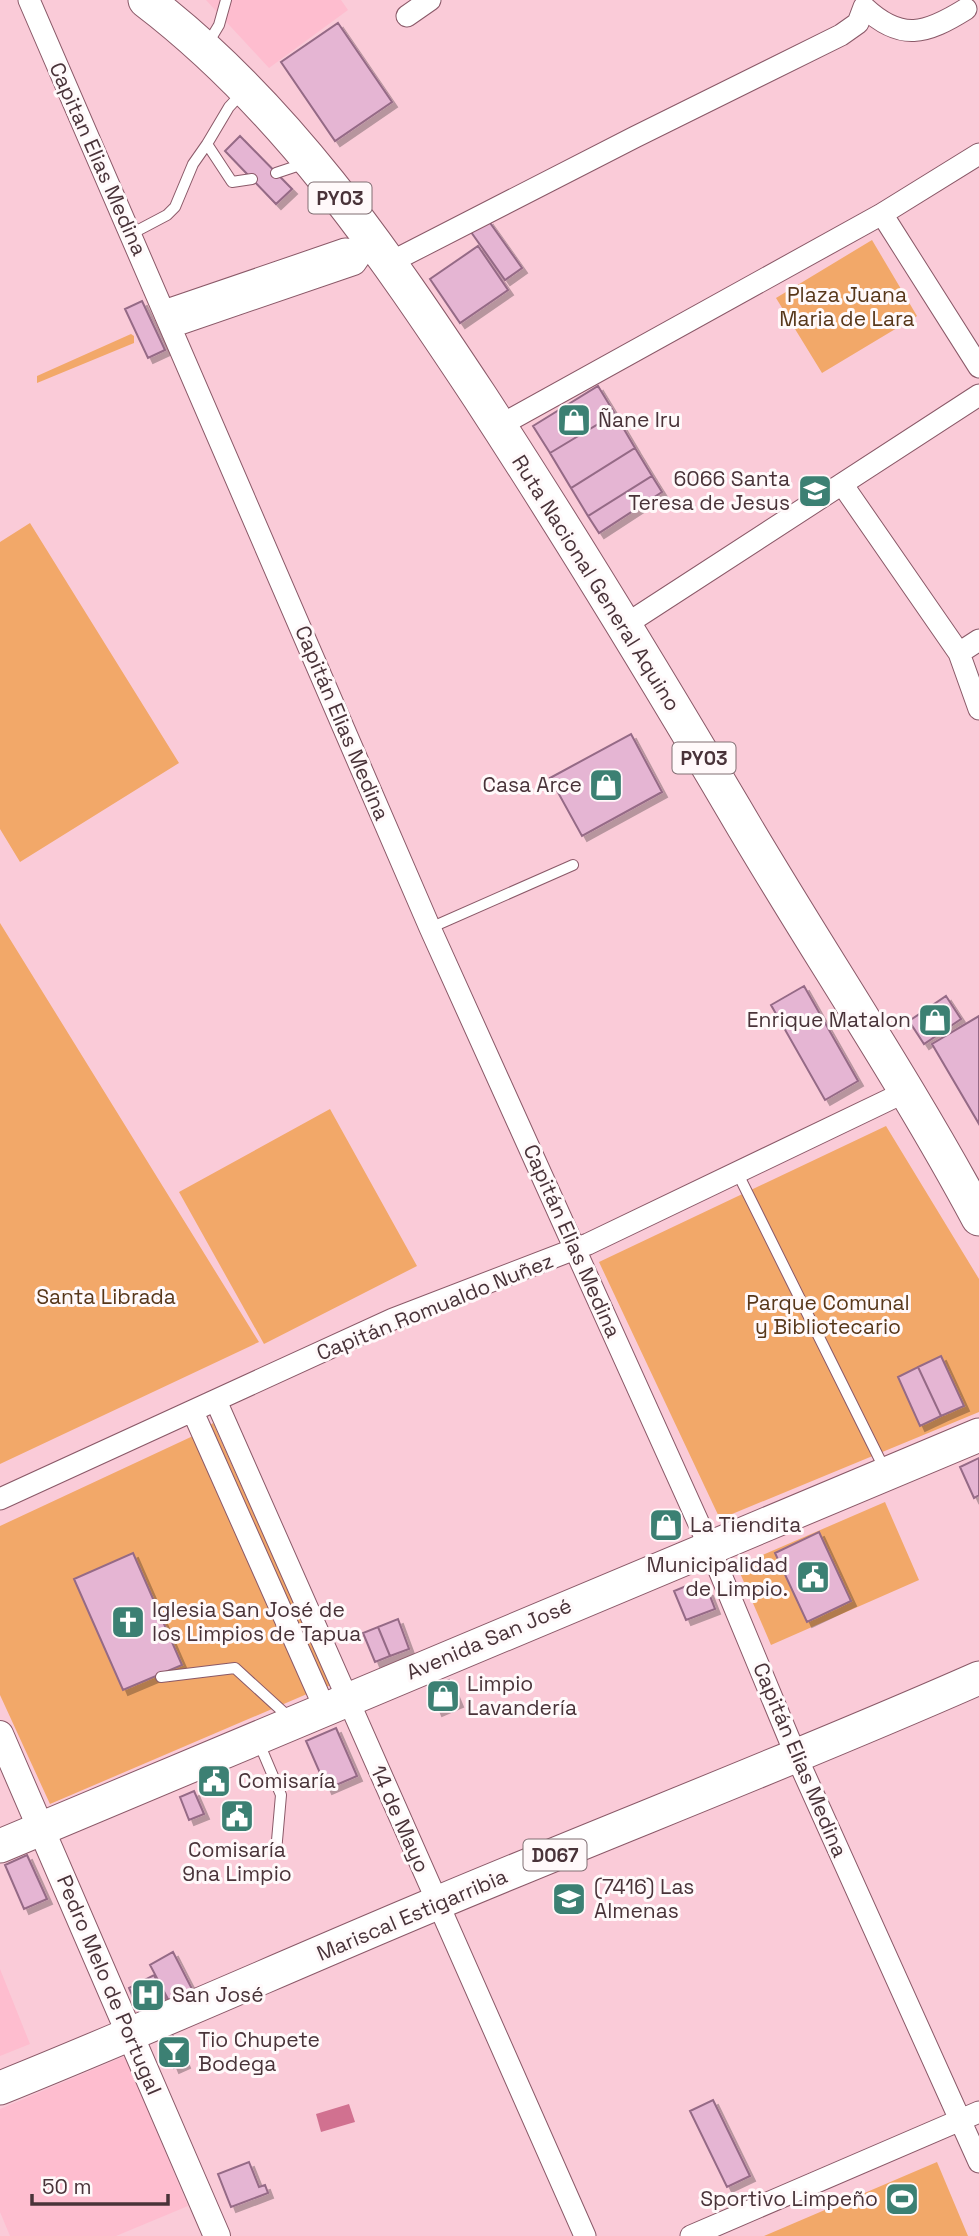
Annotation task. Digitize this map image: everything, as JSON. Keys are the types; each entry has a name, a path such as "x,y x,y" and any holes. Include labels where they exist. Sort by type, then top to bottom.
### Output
{"highway":[{"name":"Ruta Nacional General Aquino","path":"146,0 247,88 310,161 369,252 499,426 625,625 977,1211"}],"main road":[{"name":"Avenida San José","path":"0,1846 709,1546 979,1435"},
{"name":"Mariscal Estigarribia","path":"0,2088 132,2035 437,1903 797,1758 979,1678"}],"street":[{"name":"Capitan Elias Medina","path":"29,0 167,319"},
{"path":"407,16 430,0"},
{"path":"167,319 355,264 369,252 635,137 841,36 859,23 863,4 891,28 911,32 940,25 966,9"},
{"path":"499,426 882,214 979,154"},
{"path":"882,214 979,367"},
{"name":"Capitán Elias Medina","path":"167,319 430,928 709,1546 797,1758 969,2116 979,2162"},
{"path":"625,625 979,395"},
{"path":"842,484 959,653 979,709"},
{"path":"959,653 979,640"},
{"name":"Capitán Romualdo Nuñez","path":"0,1499 393,1319 575,1250 738,1174 905,1091"},
{"name":"14 de Mayo","path":"216,1401 337,1704"},
{"name":"14 de Mayo","path":"194,1412 437,1903 585,2236"},
{"name":"Pedro Melo de Portugal","path":"0,1734 217,2236"},
{"path":"691,2236 969,2116"}],"lane":[{"path":"204,48 219,25 226,0"},
{"path":"131,234 167,215 175,207 193,164 229,107 247,88"},
{"path":"207,144 232,182 252,179"},
{"path":"276,173 310,161"},
{"path":"430,928 573,865"},
{"path":"738,1174 887,1473"},
{"path":"161,1677 236,1668 294,1722"},
{"path":"257,1737 281,1795 282,1814 276,1852"}],"shaded area":[{"path":"206,0 341,0 348,10 269,68"},
{"path":"0,1969 30,2044 0,2056"},
{"path":"125,2056 188,2206 116,2236 10,2236 0,2212 0,2109"},
{"path":"349,2104 355,2122 321,2132 316,2114"}],"green space":[{"name":"Plaza Juana Maria de Lara","path":"872,240 917,316 822,373 776,298"},
{"path":"131,334 134,336 134,343 37,383 37,376"},
{"path":"30,523 179,763 20,862 0,829 0,542"},
{"name":"Santa Librada","path":"0,923 259,1342 0,1464"},
{"path":"330,1109 417,1266 264,1344 179,1192"},
{"name":"Parque Comunal y Bibliotecario","path":"886,1126 979,1279 979,1412 720,1519 599,1262"},
{"path":"213,1423 331,1685 326,1687 210,1425"},
{"path":"193,1436 307,1694 50,1804 0,1695 0,1526"},
{"path":"885,1502 919,1580 771,1645 737,1566"},
{"name":"Sportivo Limpeño","path":"937,2162 968,2236 764,2236"}],"building":[{"path":"338,23 392,102 335,141 281,62"},
{"path":"240,136 292,189 276,204 225,151"},
{"path":"488,220 522,268 505,280 471,232"},
{"path":"478,246 508,290 460,323 430,279"},
{"path":"142,301 165,350 148,358 125,309"},
{"name":"Ñane Iru","path":"598,386 615,414 550,453 533,426"},
{"path":"615,414 635,448 571,488 550,453"},
{"path":"635,448 652,476 588,516 571,488"},
{"path":"652,476 662,492 599,533 588,516"},
{"name":"Casa Arce","path":"631,734 662,792 582,836 550,778"},
{"path":"804,986 858,1081 825,1100 771,1005"},
{"name":"Enrique Matalon","path":"946,996 961,1019 924,1044 909,1021"},
{"path":"979,1016 979,1124 932,1044"},
{"path":"941,1356 964,1406 941,1416 918,1367"},
{"path":"918,1367 941,1416 920,1426 898,1377"},
{"path":"979,1458 979,1495 974,1498 960,1467"},
{"name":"Municipalidad de Limpio.","path":"819,1532 851,1601 807,1622 775,1553"},
{"name":"Iglesia San José de los Limpios de Tapua","path":"133,1553 182,1665 123,1690 74,1579"},
{"path":"691,1584 708,1591 715,1609 686,1620 674,1591"},
{"path":"398,1619 409,1649 390,1656 378,1627"},
{"path":"378,1627 390,1656 375,1662 363,1633"},
{"name":"Limpio Lavandería","path":"449,1680 458,1702 437,1711 428,1689"},
{"path":"336,1728 357,1776 327,1789 306,1741"},
{"path":"194,1791 204,1814 189,1820 180,1797"},
{"path":"27,1855 47,1899 24,1909 5,1865"},
{"path":"173,1952 192,1989 169,2001 150,1965"},
{"name":"San José","path":"154,1975 167,2002 140,2014 129,1988"},
{"name":"Tio Chupete Bodega","path":"173,2036 185,2063 174,2068 163,2041"},
{"path":"713,2100 750,2176 727,2187 690,2111"},
{"path":"249,2162 259,2187 265,2185 268,2193 231,2207 218,2174"}],"place":[{"name":"Ñane Iru","path":"574,420"},
{"name":"6066 Santa Teresa de Jesus","path":"815,491"},
{"name":"Casa Arce","path":"606,785"},
{"name":"Enrique Matalon","path":"935,1020"},
{"name":"La Tiendita","path":"666,1525"},
{"name":"Municipalidad de Limpio.","path":"813,1577"},
{"name":"Iglesia San José de los Limpios de Tapua","path":"128,1622"},
{"name":"Limpio Lavandería","path":"443,1696"},
{"name":"Comisaría","path":"214,1781"},
{"name":"Comisaría 9na Limpio","path":"237,1816"},
{"name":"(7416) Las Almenas","path":"569,1899"},
{"name":"San José","path":"148,1995"},
{"name":"Tio Chupete Bodega","path":"174,2052"},
{"name":"Sportivo Limpeño","path":"902,2199"}]}
